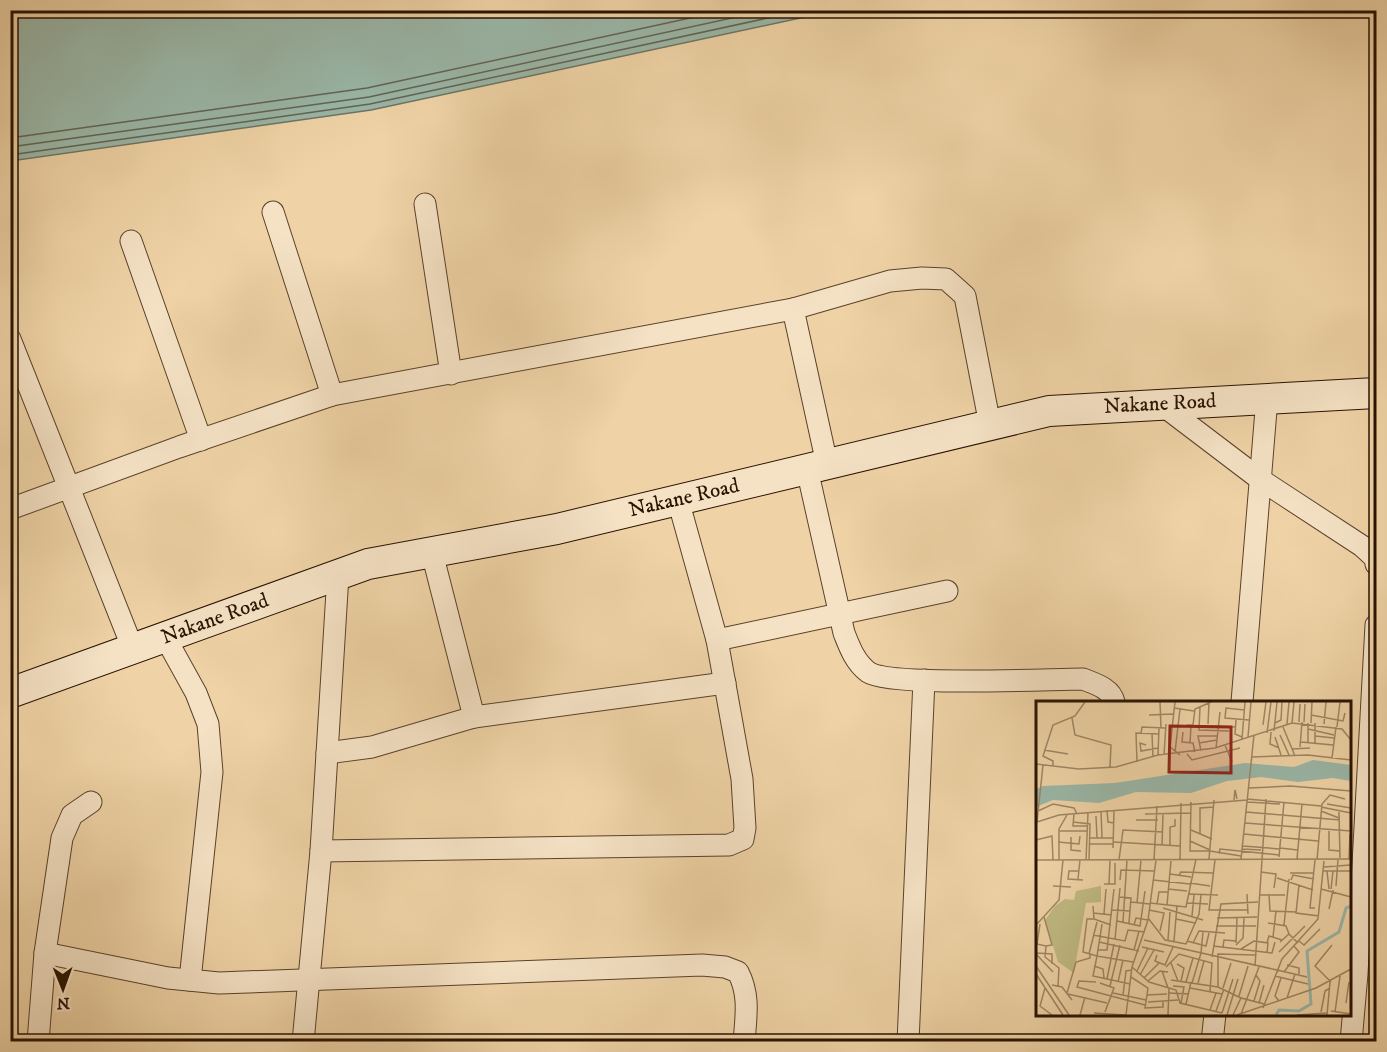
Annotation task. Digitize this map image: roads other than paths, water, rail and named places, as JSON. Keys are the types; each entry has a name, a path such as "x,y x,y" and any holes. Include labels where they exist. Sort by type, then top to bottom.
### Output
{"street":[{"path":"425,204 451,374"},
{"path":"273,212 332,395"},
{"path":"131,241 201,440"},
{"path":"10,509 332,395 793,309 890,281 922,278 946,279 965,296 990,425"},
{"path":"793,309 840,613 854,657 869,673 884,677 924,680 1083,679 1100,686 1113,697 1114,701"},
{"path":"10,339 133,649"},
{"name":"Nakane Road","path":"10,693 368,564 557,529 1049,411 1377,393"},
{"path":"1242,701 1267,398"},
{"path":"1161,404 1261,480 1362,546 1375,558 1377,564"},
{"path":"321,851 737,843 743,839 745,828 742,779 717,640 678,500"},
{"path":"432,553 474,717"},
{"path":"303,1041 321,851 338,575"},
{"path":"717,640 947,591"},
{"path":"1351,1041 1357,974 1377,625"},
{"path":"165,637 196,693 208,724 212,772 190,980"},
{"path":"908,1041 924,680"},
{"path":"327,753 372,747 474,717 725,683"},
{"path":"38,1041 45,953 62,838 72,815 91,802"},
{"path":"45,953 92,964 219,983 702,965 725,967 738,972 744,984 747,996 744,1041"},
{"path":"1212,1041 1215,1016"}],"water":[{"path":"10,11 833,11 371,110 11,161"}]}
